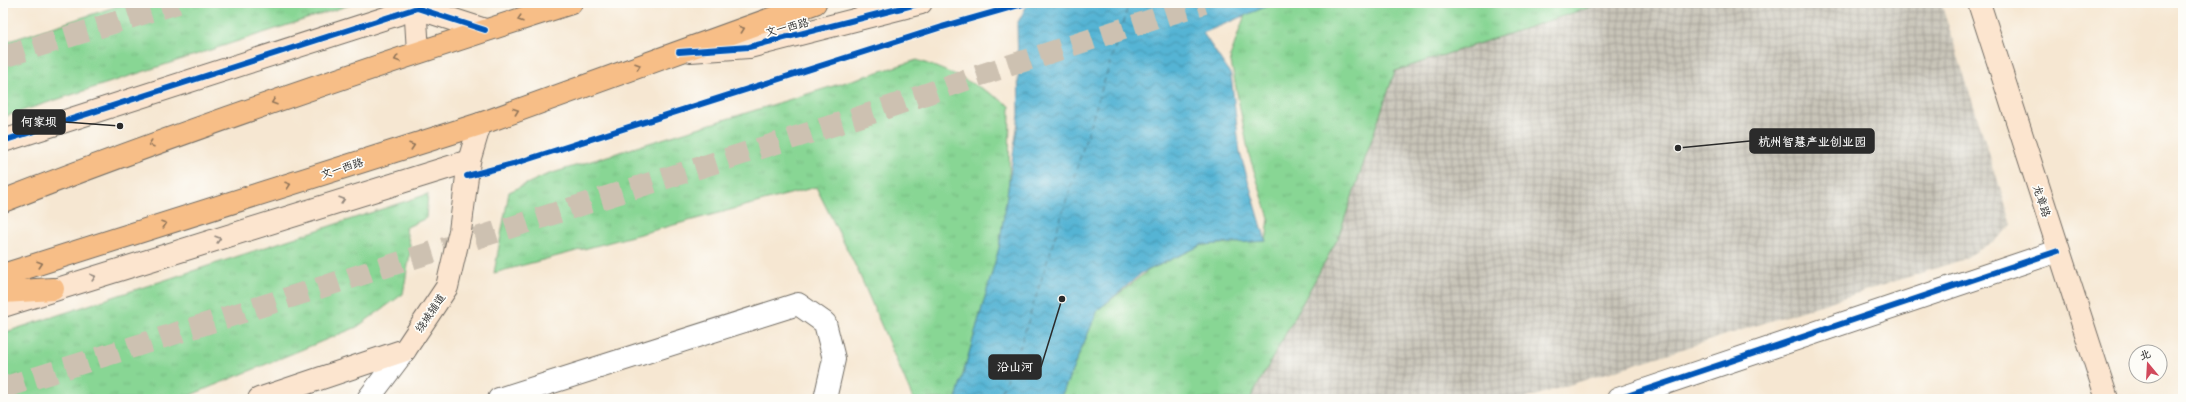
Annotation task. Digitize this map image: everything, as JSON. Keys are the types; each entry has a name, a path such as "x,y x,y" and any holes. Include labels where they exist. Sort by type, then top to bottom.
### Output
{"main road":[{"path":"3,201 129,152 418,52 571,3"},
{"name":"文一西路","path":"3,275 480,124 815,3"},
{"name":"文一西路","path":"679,52 749,47 921,3"},
{"name":"龙章路","path":"1979,3 2107,399"},
{"path":"3,142 416,6 485,30"},
{"path":"416,6 418,52"},
{"name":"绕城辅道","path":"405,350 447,287 460,232 469,161 480,124"},
{"path":"3,306 469,161"},
{"path":"3,292 53,290"},
{"path":"259,399 405,350"}],"street":[{"path":"1618,399 2058,251"},
{"path":"499,399 798,304 825,323 834,359 825,399"},
{"path":"368,399 405,350"}],"shaded area":[{"path":"1603,3 1941,3 2012,225 1994,241 1962,260 1525,399 1250,399 1338,238 1395,71"}],"green space":[{"path":"127,3 356,3 3,117 3,43"},
{"path":"1249,3 1603,3 1395,71 1338,238 1250,399 1060,399 1098,310 1149,270 1202,245 1266,241 1269,218 1249,155 1230,57"},
{"path":"917,60 942,69 965,80 1010,106 1009,182 999,248 956,399 913,399 858,271 816,187 494,273 509,192 546,175"},
{"path":"428,194 426,218 405,228 411,248 403,294 357,327 181,399 3,399 3,333"}],"water":[{"path":"1028,3 1275,3 1203,33 1231,75 1240,153 1266,241 1202,245 1142,273 1098,310 1060,399 956,399 999,248 1019,115 1017,24"}],"ferry route":[{"path":"998,399 1020,347 1129,3"}],"tunnel":[{"path":"3,57 178,3"},
{"path":"3,388 875,112 977,76 1204,3"}],"cycle path":[{"path":"679,52 749,47 921,3"},
{"path":"467,176 513,164 942,27 1026,3"},
{"path":"3,141 417,8 485,30"},
{"path":"1618,399 2058,251"}],"place":[{"name":"何家坝","path":"120,126"},
{"name":"杭州智慧产业创业园","path":"1678,148"},
{"name":"沿山河","path":"1062,299"}]}
